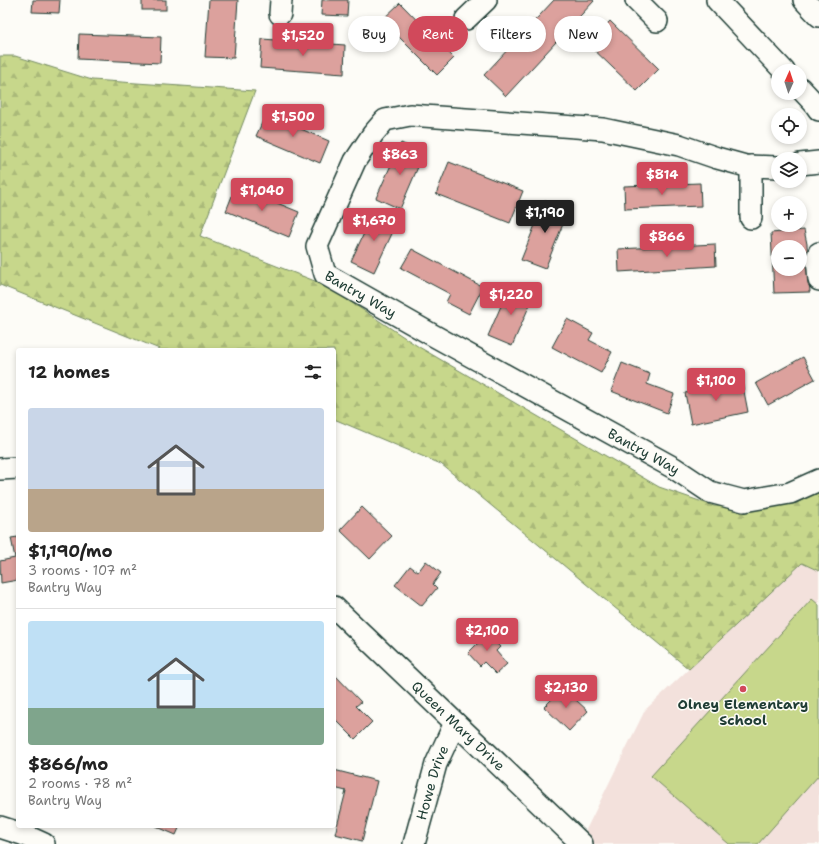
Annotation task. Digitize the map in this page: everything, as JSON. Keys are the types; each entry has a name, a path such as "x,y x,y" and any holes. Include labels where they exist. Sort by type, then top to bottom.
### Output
{"street":[{"path":"468,17 486,0"},
{"path":"636,0 657,21"},
{"path":"804,0 819,16"},
{"path":"725,2 778,64"},
{"path":"807,96 819,110"},
{"name":"Bantry Way","path":"771,167 746,166 680,145 603,129 410,115 385,120 373,134 355,161 318,246 325,274 674,468 710,492 744,501 790,493 819,480"},
{"path":"807,163 819,162"},
{"path":"751,166 751,218"},
{"path":"819,253 817,258 819,280"},
{"path":"0,469 16,468"},
{"name":"Queen Mary Drive","path":"336,609 582,844"},
{"name":"Howe Drive","path":"414,844 436,764 455,723"},
{"path":"0,827 22,834 44,844"}],"shaded area":[{"name":"Olney Elementary School","path":"802,563 819,571 819,844 582,844 580,842 645,710"}],"green space":[{"path":"0,56 15,56 92,80 255,91 200,236 325,285 419,347 659,487 714,506 761,508 797,503 819,490 819,571 802,563 689,669 441,464 336,420 336,348 157,348 0,285"},
{"path":"812,599 819,605 819,775 758,844 729,844 651,776"}],"building":[{"path":"33,0 60,0 59,13 32,12"},
{"path":"142,0 166,0 166,10 142,10"},
{"path":"209,0 238,0 234,58 205,57"},
{"path":"322,0 348,0 347,16 321,15"},
{"path":"554,0 594,1 580,16 554,16 554,44 506,96 484,75 505,52 546,52 546,16 539,16"},
{"path":"400,3 413,16 408,16 408,46 400,38 400,16 386,16"},
{"path":"612,23 659,69 637,91 596,52 612,52"},
{"path":"79,34 161,37 160,63 78,59"},
{"path":"262,39 345,45 344,74 260,68"},
{"path":"414,52 448,52 454,58 437,75"},
{"path":"266,114 329,141 320,163 256,136"},
{"path":"401,143 424,153 400,209 376,198"},
{"path":"449,162 523,191 510,223 436,194"},
{"path":"700,183 701,206 625,209 624,186"},
{"path":"236,186 299,212 289,237 226,211"},
{"path":"545,200 569,209 545,269 521,260"},
{"path":"374,212 397,223 374,272 351,261"},
{"path":"804,232 806,240 771,240 771,233"},
{"path":"715,244 716,266 619,272 618,249"},
{"path":"807,244 810,292 774,293 773,276 807,276"},
{"path":"412,249 483,287 469,314 446,302 450,294 401,268"},
{"path":"510,285 534,295 512,346 488,336"},
{"path":"567,319 593,333 589,340 612,352 601,373 552,347"},
{"path":"803,357 815,379 768,405 756,383"},
{"path":"622,363 650,374 647,384 674,394 667,413 611,391"},
{"path":"742,381 748,412 691,424 685,393"},
{"path":"362,507 392,536 370,559 340,530"},
{"path":"16,537 16,580 1,583 0,561 15,558 11,538"},
{"path":"426,561 441,573 433,584 437,588 422,606 395,585 410,566 418,572"},
{"path":"481,627 500,647 496,651 507,664 496,674 484,662 480,666 468,653 479,642 472,635"},
{"path":"336,676 361,702 356,706 372,722 355,739 336,720"},
{"path":"563,688 588,711 569,731 544,707"},
{"path":"336,771 377,781 362,841 335,834 346,791 336,788"},
{"path":"160,828 179,828 176,835"}],"place":[{"name":"Olney Elementary School","path":"743,689"}]}
